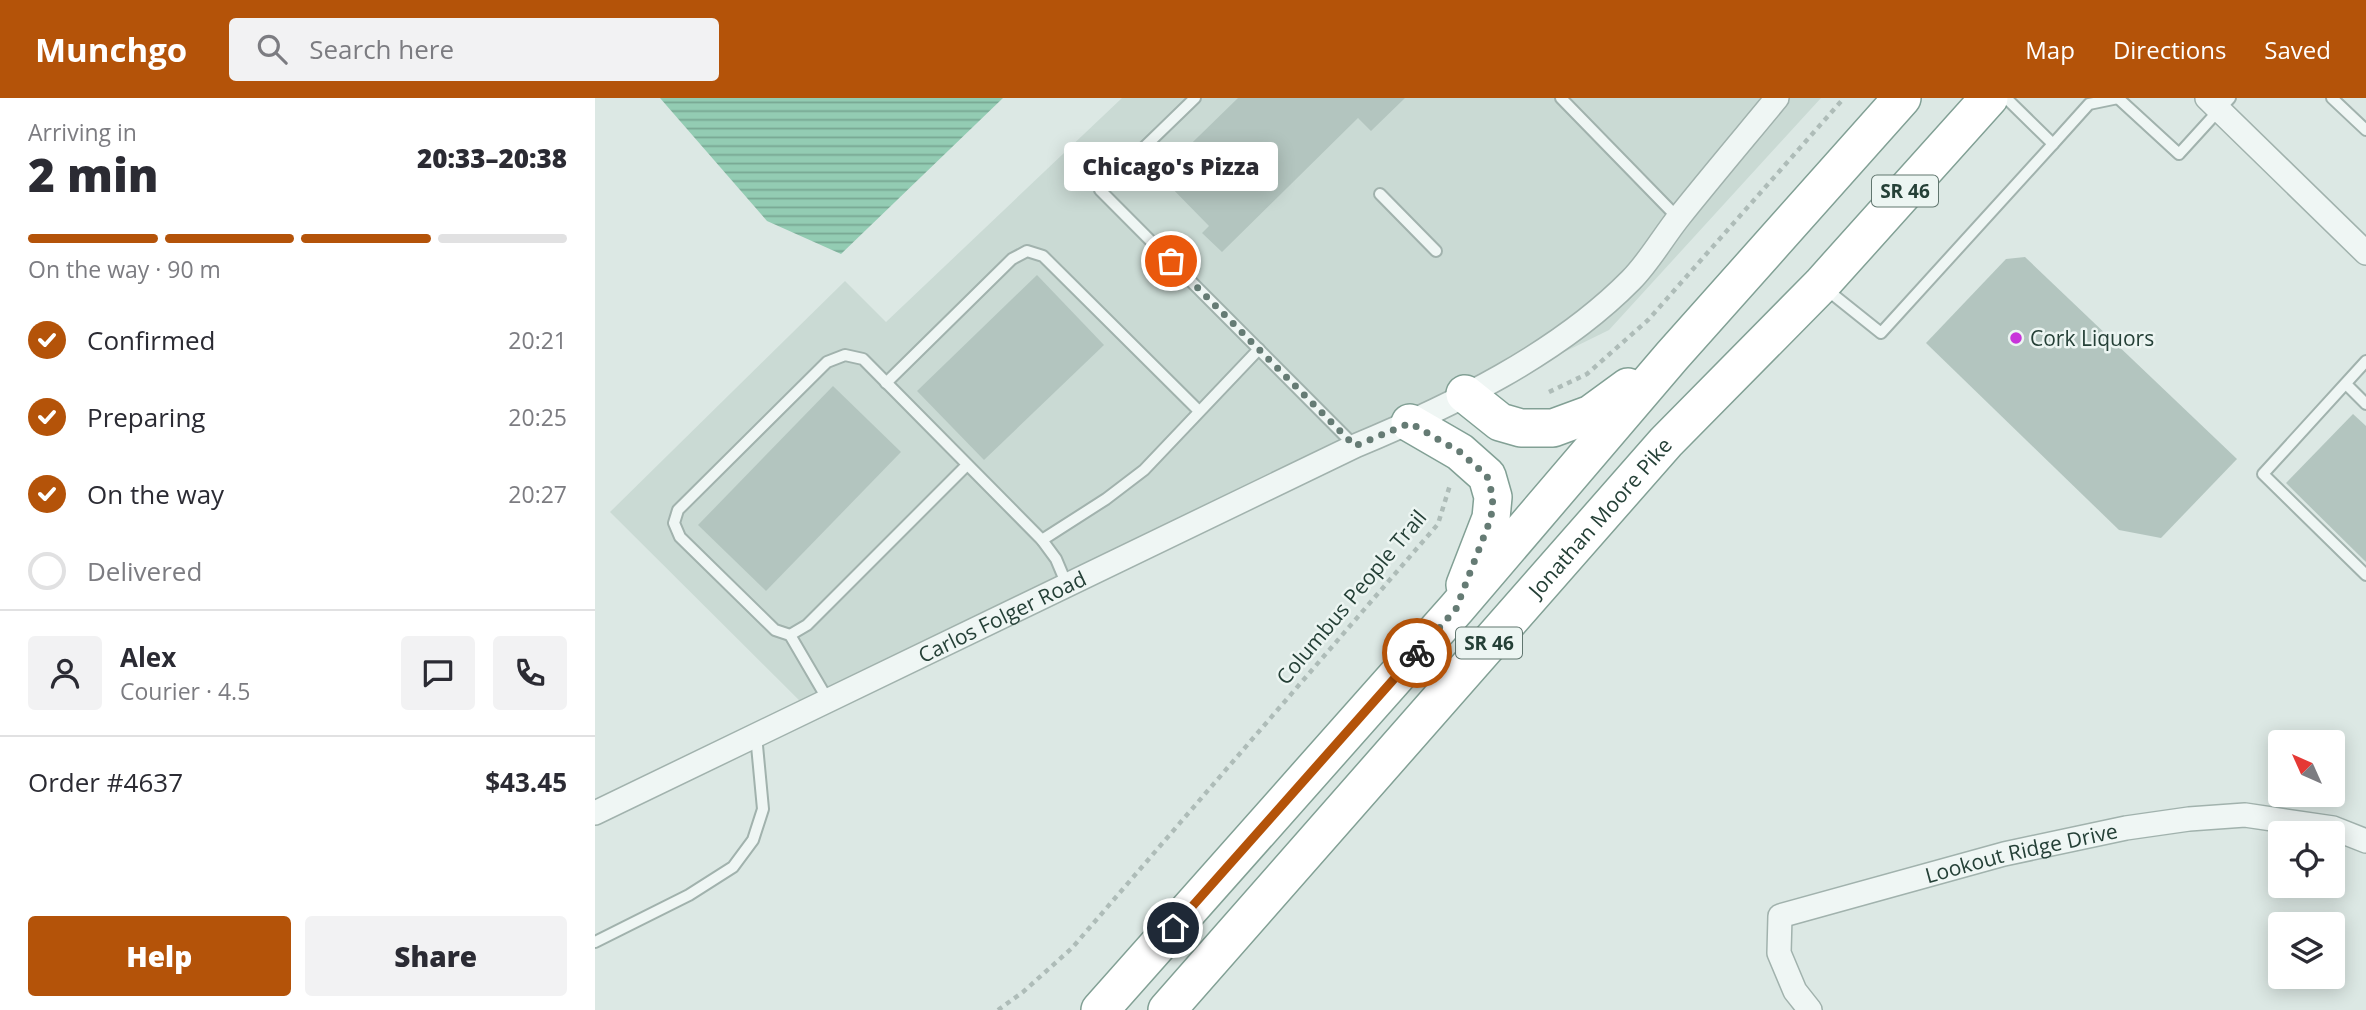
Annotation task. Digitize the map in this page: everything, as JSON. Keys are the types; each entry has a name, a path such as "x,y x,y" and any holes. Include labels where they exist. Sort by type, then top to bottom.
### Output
{"highway":[{"name":"SR 46","path":"1100,1010 1456,609 1672,356 1902,98"},
{"name":"Jonathan Moore Pike","path":"1167,1010 1665,442 1821,285 1989,98"},
{"path":"1465,394 1500,422 1521,428 1553,428 1591,414 1672,356"},
{"path":"1410,423 1460,452 1487,476 1493,497 1491,518 1456,609"}],"street":[{"name":"Carlos Folger Road","path":"595,813 1355,446 1410,423 1563,338 1632,279 1678,218 1777,98"},
{"path":"2219,102 2366,254"},
{"name":"Lookout Ridge Drive","path":"1810,1010 1795,991 1779,953 1780,916 2004,853 2126,828 2176,821 2245,815 2333,828 2366,841"}],"lane":[{"path":"1195,98 1100,190 1355,446"},
{"path":"1561,98 1678,218"},
{"path":"2006,98 2053,144"},
{"path":"1821,285 1881,333 2089,104 2118,98 2179,153 2219,102"},
{"path":"2332,98 2366,130"},
{"path":"1380,194 1436,251"},
{"path":"886,383 1012,259 1027,251 1043,256 1199,411"},
{"path":"1042,540 1106,499 1144,470 1259,349"},
{"path":"828,700 790,635 775,630 680,537 674,523 678,510 827,362 845,355 863,359 1042,540 1056,559 1067,585"},
{"path":"2366,361 2263,474 2366,575"},
{"path":"2346,384 2366,404"},
{"path":"790,635 807,625 968,465"},
{"path":"595,942 689,895 733,867 753,841 763,808 756,735"}],"path":[{"path":"1541,397 1587,374 1648,320 1844,98"},
{"name":"Columbus People Trail","path":"998,1010 1023,992 1072,948 1438,524 1460,452"}],"shaded area":[{"path":"660,98 1003,98 841,254 767,221"},
{"path":"1122,98 1821,98 1609,330 817,718 610,512 845,281 886,322"}],"building":[{"path":"1238,98 1405,98 1371,131 1358,118 1222,252 1202,233 1209,226 1159,175"},
{"path":"2025,257 2237,459 2161,538 2119,530 1926,343 2006,259"},
{"path":"1037,275 1104,345 984,460 917,391"},
{"path":"833,386 901,452 766,591 698,525"},
{"path":"2353,414 2366,426 2366,562 2286,483"}],"way so far":[{"path":"1171,261 1355,446 1410,423 1460,452 1487,476 1493,497 1491,518 1456,609 1417,653"}],"place":[{"name":"Chicago's Pizza","path":"1171,261"},
{"name":"Cork Liquors","path":"2016,338"}],"route":[{"path":"1173,928 1417,653"}]}
